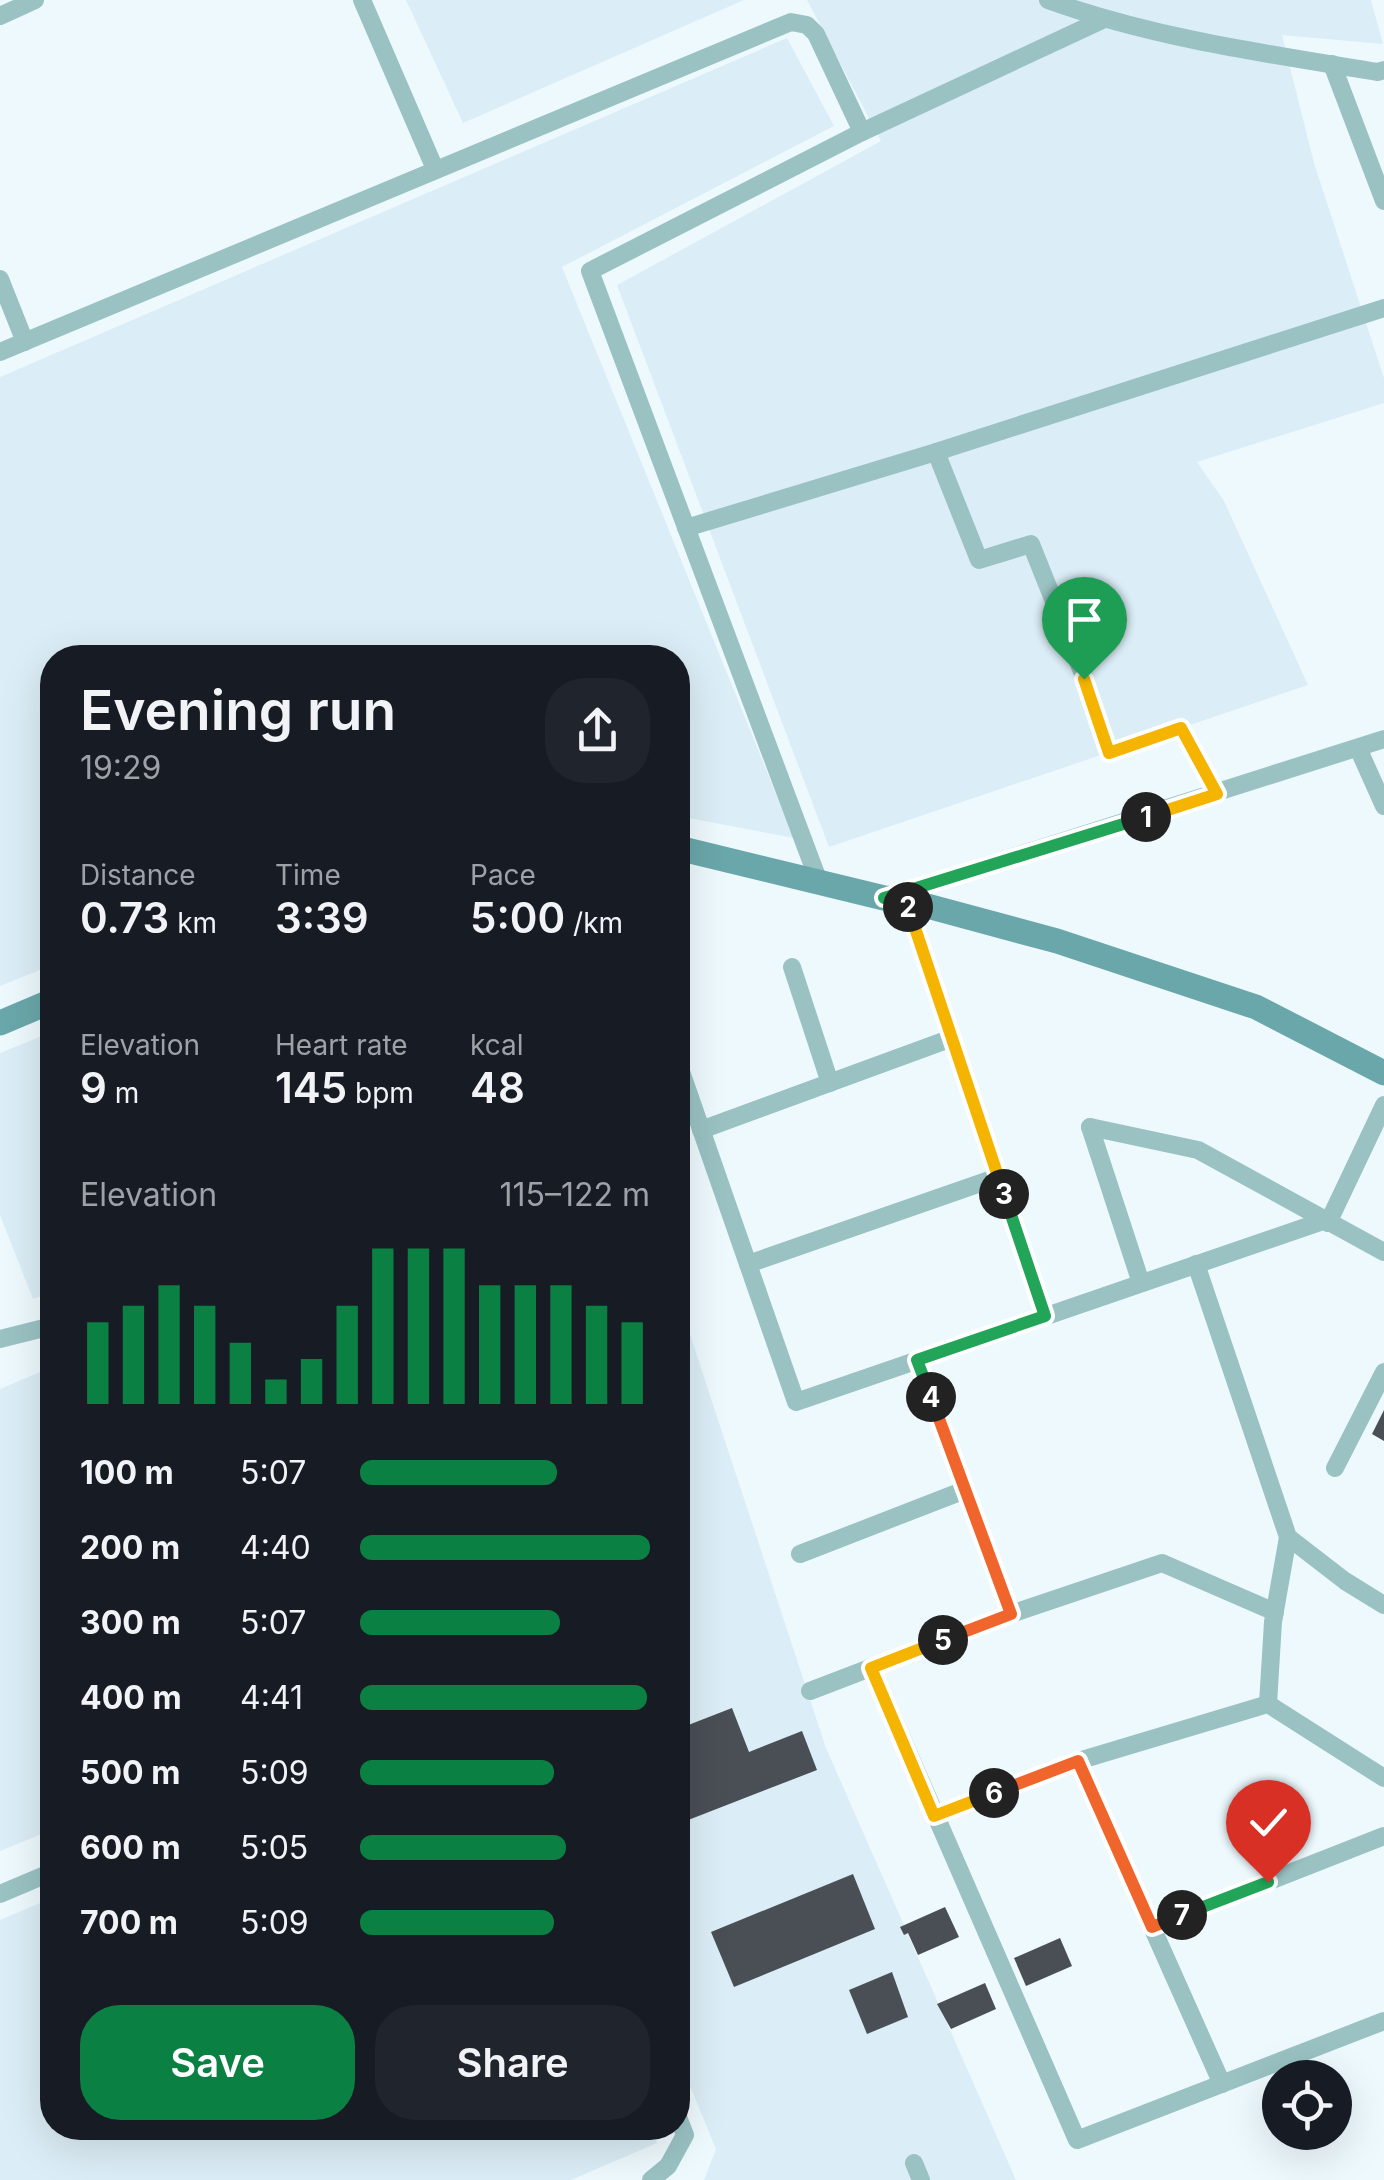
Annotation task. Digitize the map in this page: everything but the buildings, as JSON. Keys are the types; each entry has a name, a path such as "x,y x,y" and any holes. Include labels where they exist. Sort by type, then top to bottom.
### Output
{"street":[{"path":"0,16 35,0"},
{"path":"362,0 435,170"},
{"path":"1048,0 1102,20 1332,64 1384,70"},
{"path":"819,882 590,271 862,132 1102,20"},
{"path":"0,352 791,22 807,26 816,34 862,132"},
{"path":"1332,64 1384,201"},
{"path":"0,278 25,342"},
{"path":"686,528 1384,308"},
{"path":"936,452 978,560 1031,544 1109,753 1181,728 1217,794"},
{"path":"895,899 1384,739"},
{"path":"1358,748 1384,806"},
{"path":"690,851 1057,941 1256,1007 1384,1073"},
{"path":"895,899 952,1038 1045,1316"},
{"path":"792,968 830,1083"},
{"path":"0,1023 40,1007"},
{"path":"701,1130 952,1038"},
{"path":"690,1098 796,1402 1326,1222 1384,1105"},
{"path":"1141,1283 1090,1127 1198,1150 1384,1252"},
{"path":"748,1264 998,1177"},
{"path":"1196,1264 1288,1537 1275,1612 1268,1704"},
{"path":"0,1339 40,1329"},
{"path":"917,1360 1011,1614"},
{"path":"1335,1468 1384,1372"},
{"path":"800,1554 965,1490"},
{"path":"1288,1537 1345,1581 1384,1604"},
{"path":"810,1691 1011,1614 1162,1563 1275,1612"},
{"path":"871,1668 1077,2140 1384,2021"},
{"path":"934,1816 1078,1761 1268,1704 1384,1778"},
{"path":"1078,1761 1222,2084"},
{"path":"1152,1927 1384,1836"},
{"path":"0,1894 40,1877"},
{"path":"651,2180 668,2166 682,2140"}],"shaded area":[{"path":"406,0 744,0 463,123"},
{"path":"807,0 1371,0 1383,44 1282,35 1314,163 1384,378 1384,403 1197,462 1224,501 1308,685 829,847 617,285 881,141"},
{"path":"787,38 834,126 562,267 794,838 690,818 690,645 40,645 40,970 0,986 0,377"},
{"path":"40,1037 40,1296 33,1299 0,1215 0,1053"},
{"path":"690,1334 826,1748 1016,2180 704,2180 716,2149 690,2086"},
{"path":"40,1372 40,1835 0,1851 0,1389"},
{"path":"40,1903 40,2140 657,2143 571,2180 0,2180 0,1920"}],"route":[{"path":"1084,679 1109,753 1181,728 1217,794 884,898 906,900 1045,1316 917,1360 1011,1614 871,1668 934,1816 1078,1761 1152,1927 1268,1882"}]}
